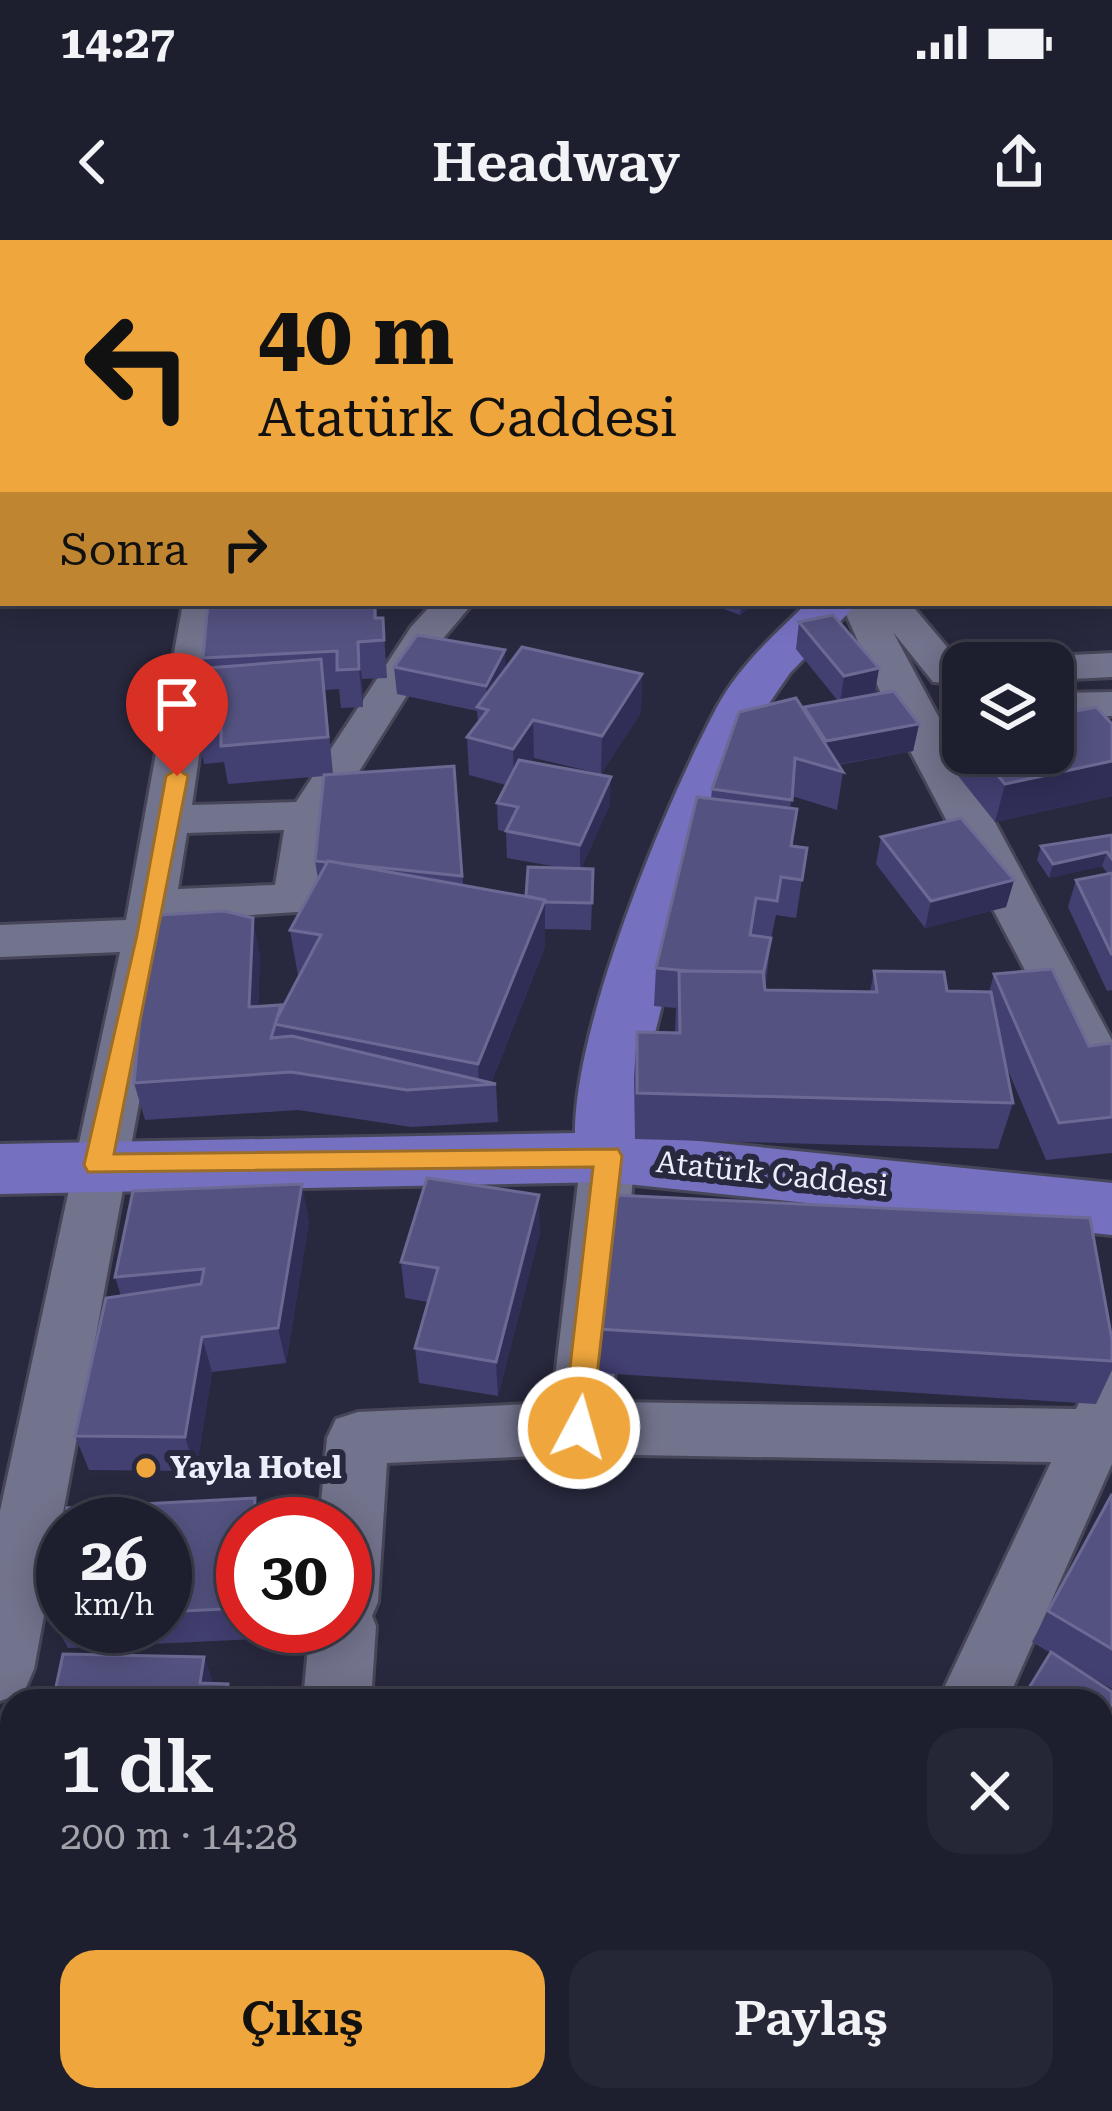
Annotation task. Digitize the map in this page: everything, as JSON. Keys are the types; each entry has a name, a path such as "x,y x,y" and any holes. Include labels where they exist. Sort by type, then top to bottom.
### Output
{"main road":[{"path":"608,1156 607,1098 654,920 743,705 772,663 831,606"},
{"name":"Atatürk Caddesi","path":"0,1169 608,1156 1112,1209"}],"street":[{"path":"0,1670 98,1165 152,920 202,606"},
{"path":"0,941 296,900 309,816 425,635 451,606"},
{"path":"861,606 907,705 1112,1087"},
{"path":"892,606 942,667"},
{"path":"1074,667 1112,665"},
{"path":"1074,705 1112,704"},
{"path":"907,705 942,705"},
{"path":"171,819 309,816"},
{"path":"579,1428 608,1156"},
{"path":"353,1497 358,1438 1105,1416 978,1689"},
{"path":"338,1689 341,1653"}],"building":[{"path":"208,606 375,606 375,618 383,618 384,640 358,642 359,669 337,670 337,651 203,658"},
{"path":"833,615 879,668 844,676 799,622"},
{"path":"417,635 505,650 486,686 394,667"},
{"path":"522,647 642,674 602,736 533,720 513,749 467,737 488,710 477,707"},
{"path":"321,659 328,737 221,746 221,724 196,726 195,669"},
{"path":"894,691 919,724 826,741 804,707"},
{"path":"796,698 843,772 795,758 792,800 712,789 739,712"},
{"path":"1096,707 1112,724 1112,761 1074,769 1074,712"},
{"path":"519,760 611,777 580,845 506,831 518,807 497,803"},
{"path":"454,766 462,876 315,861 324,775"},
{"path":"997,774 1052,774 1005,784"},
{"path":"697,797 797,809 791,846 807,848 802,880 781,877 777,901 756,898 750,935 771,938 763,975 656,968"},
{"path":"961,818 1014,880 931,901 881,837"},
{"path":"1112,835 1112,859 1107,852 1053,864 1041,846"},
{"path":"328,861 545,900 478,1064 274,1024 321,935 290,930"},
{"path":"528,867 593,869 592,903 544,902 526,896"},
{"path":"1112,873 1112,955 1076,880"},
{"path":"224,911 253,918 249,1007 281,1005 271,1038 292,1036 496,1084 407,1090 291,1072 134,1083 148,934 160,915"},
{"path":"1052,969 1089,1046 1112,1043 1112,1117 1059,1123 994,974"},
{"path":"679,971 763,972 765,990 877,992 874,971 944,972 947,991 991,992 1013,1103 637,1093 637,1032 680,1033"},
{"path":"427,1178 539,1195 496,1362 415,1348 438,1268 401,1262"},
{"path":"302,1184 278,1328 202,1337 185,1437 75,1436 106,1298 201,1284 204,1269 115,1277 133,1191"},
{"path":"614,1195 1090,1218 1112,1361 599,1329"},
{"path":"1112,1494 1112,1649 1048,1611"},
{"path":"216,1500 216,1609 192,1611 192,1501"},
{"path":"1051,1652 1107,1689 1028,1689"},
{"path":"63,1654 204,1657 200,1683 228,1684 227,1689 56,1689"}],"place":[{"name":"Yayla Hotel","path":"146,1468"}],"route":[{"path":"177,776 149,935 98,1165 608,1156 579,1428"}]}
